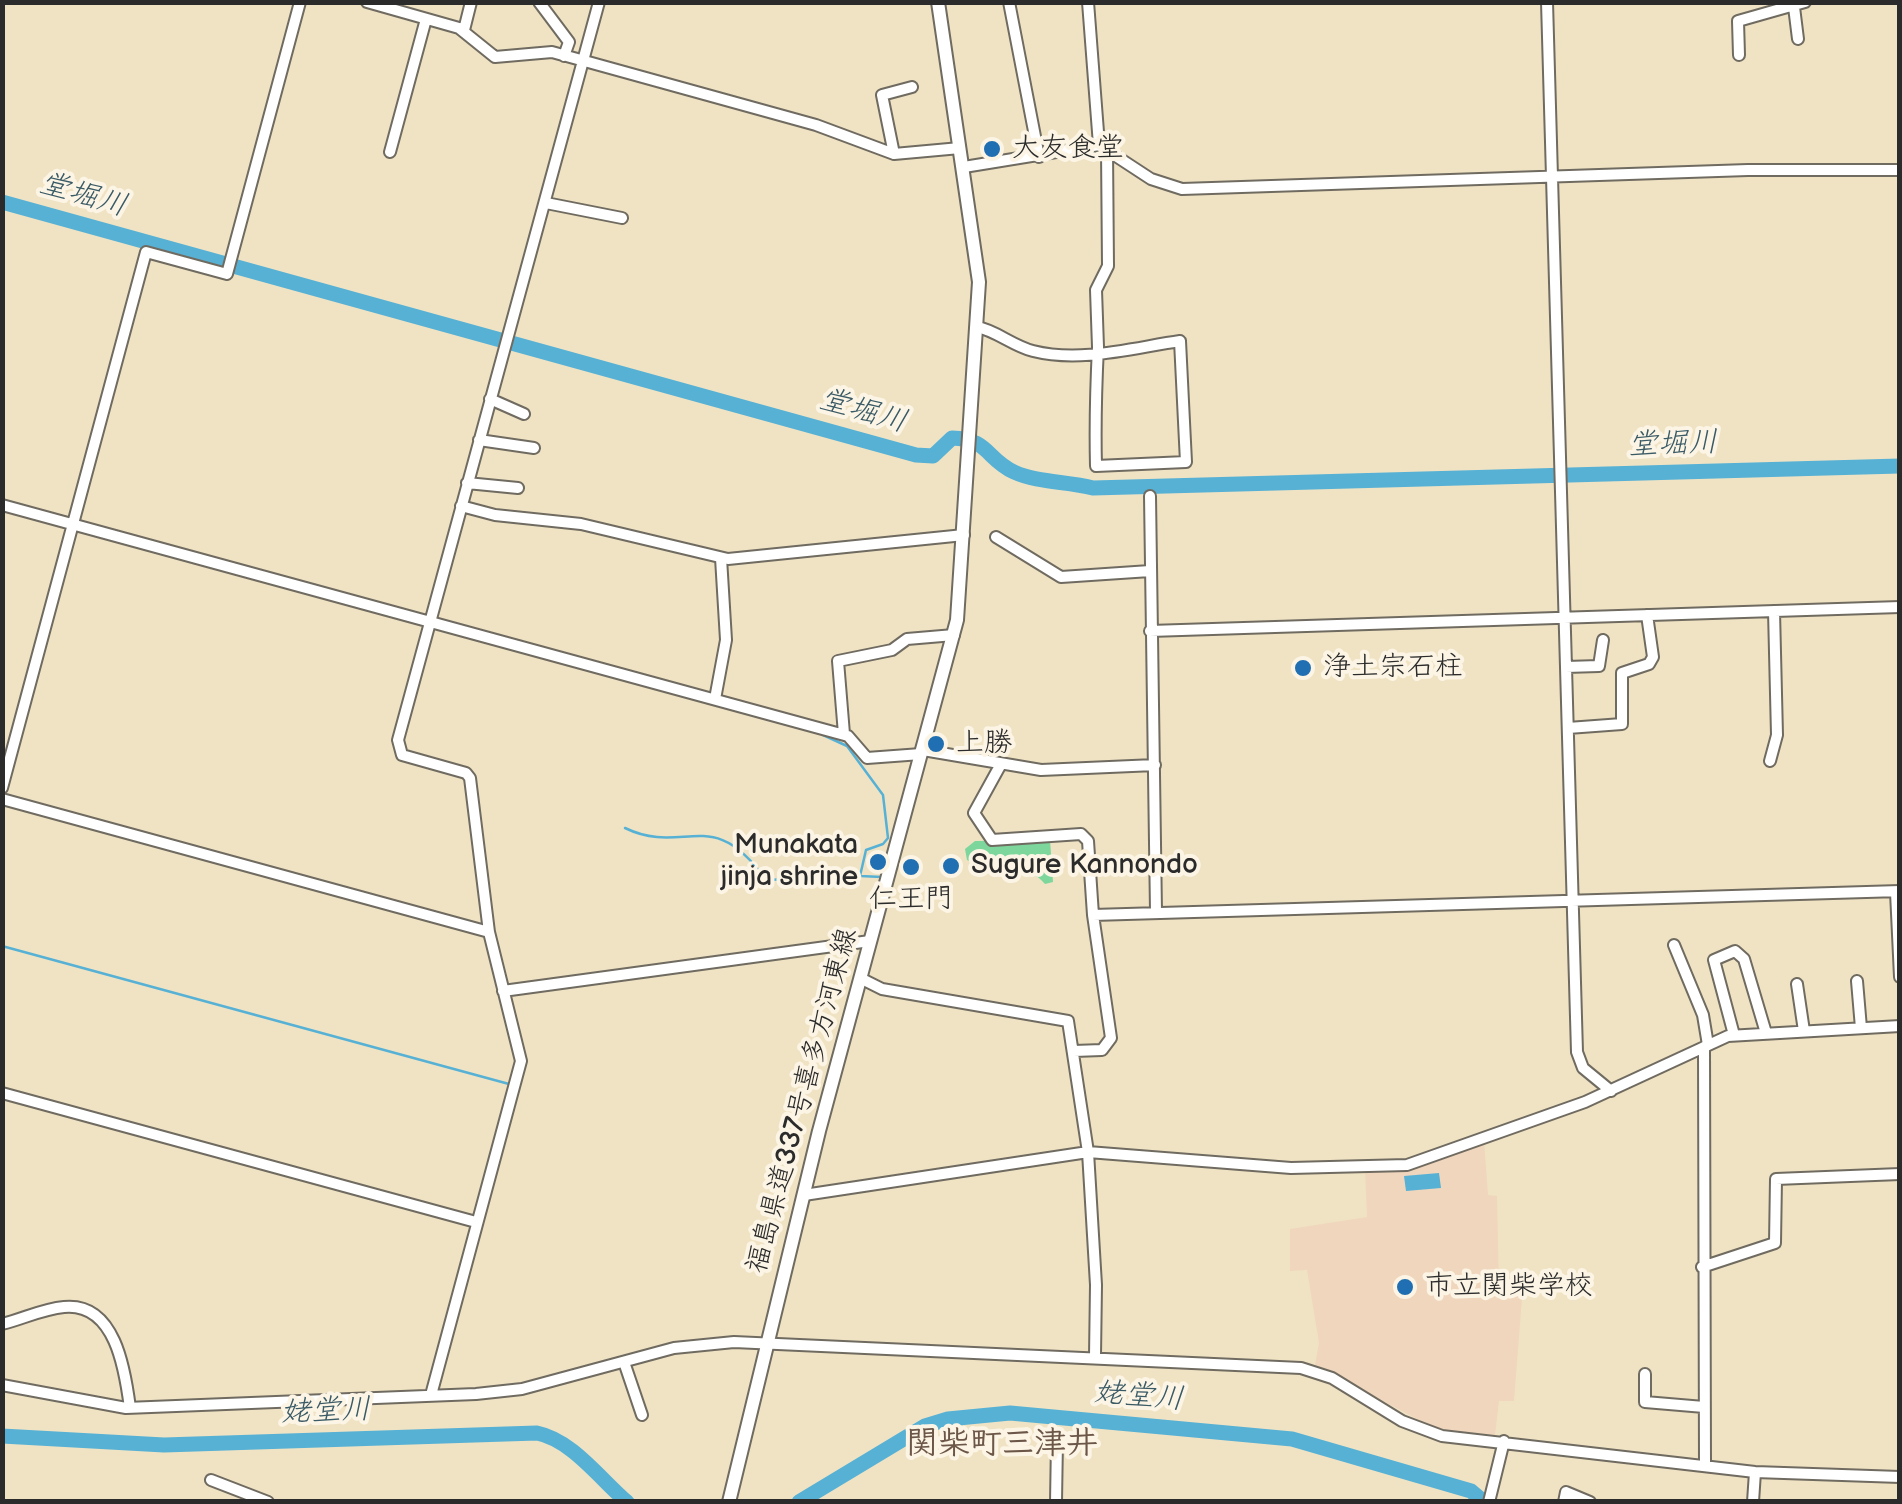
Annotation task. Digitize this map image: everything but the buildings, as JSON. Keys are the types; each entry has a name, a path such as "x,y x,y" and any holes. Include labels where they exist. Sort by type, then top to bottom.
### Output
{"main road":[{"name":"福島県道337号喜多方河東線","path":"729,1502 860,978 954,635 979,282 938,2"}],"street":[{"path":"2,788 146,252 227,274 300,2"},
{"path":"367,2 464,30 495,56 545,52 564,56 816,125 894,154 960,148"},
{"path":"464,30 471,2"},
{"path":"538,2 569,42 564,56"},
{"path":"430,1396 521,1061 490,932 470,778 466,772 402,755 398,749 478,440 599,2"},
{"path":"1009,2 1040,157"},
{"path":"977,326 1044,354 1098,353 1182,343 1184,464 1096,466 1098,353 1096,290 1108,266 1103,148 1088,2"},
{"path":"1547,2 1577,1058 1611,1091"},
{"path":"1739,55 1738,21 1799,5 1798,39"},
{"path":"390,152 426,19"},
{"path":"894,154 882,95 912,87"},
{"path":"964,167 1103,148 1151,179 1182,189 1900,170"},
{"path":"546,203 622,218"},
{"path":"490,398 524,414"},
{"path":"478,440 534,448"},
{"path":"467,483 518,488"},
{"path":"1150,496 1156,912"},
{"path":"2,505 844,734 866,758 922,752 1040,770 1155,765"},
{"path":"461,506 595,526 720,558 964,535"},
{"path":"996,537 1061,577 1150,571"},
{"path":"715,699 726,640 720,558"},
{"path":"1150,632 1900,607"},
{"path":"1770,762 1778,728 1774,611"},
{"path":"1568,728 1622,724 1622,673 1654,658 1646,615"},
{"path":"844,734 838,661 892,650 907,639 954,635"},
{"path":"1566,667 1599,666 1604,640"},
{"path":"1002,764 974,813 992,840 1086,835 1111,1041 1102,1050 1074,1052"},
{"path":"2,798 490,932"},
{"path":"1093,916 1898,892 1900,977"},
{"path":"504,991 870,941"},
{"path":"1674,945 1703,1015 1706,1046 1702,1267 1705,1466"},
{"path":"1734,1035 1714,960 1735,950 1744,959 1766,1033"},
{"path":"860,978 882,989 1064,1018 1070,1028 1088,1152 1096,1285 1095,1356"},
{"path":"1858,981 1861,1028"},
{"path":"1797,984 1804,1031"},
{"path":"804,1194 1088,1152 1291,1168 1407,1165 1611,1091 1734,1035 1900,1026"},
{"path":"2,1093 476,1222"},
{"path":"1702,1267 1775,1243 1776,1179 1900,1174"},
{"path":"2,1324 64,1306 102,1318 112,1334 130,1408"},
{"path":"2,1385 130,1408 522,1389 694,1345 767,1342 1095,1356 1314,1370 1423,1431 1755,1472 1900,1477"},
{"path":"624,1362 642,1415"},
{"path":"1644,1374 1645,1402 1704,1408"},
{"path":"1056,1502 1057,1441"},
{"path":"1488,1502 1504,1441"},
{"path":"1754,1502 1755,1472"},
{"path":"210,1480 268,1502"},
{"path":"1564,1502 1566,1492 1590,1502"}],"shaded area":[{"name":"市立関柴学校","path":"1484,1140 1488,1195 1497,1196 1499,1288 1523,1286 1514,1401 1499,1401 1495,1435 1436,1429 1315,1365 1319,1343 1307,1270 1290,1271 1290,1229 1367,1217 1365,1169 1410,1167"}],"green space":[{"path":"1050,840 1053,882 1045,884 1025,872 983,869 967,860 965,849 975,841"}],"water":[{"path":"1439,1173 1441,1188 1406,1191 1404,1176"}],"waterway":[{"name":"堂堀川","path":"2,202 916,455 933,456 952,438 964,439 1023,476 1093,488 1900,466"},
{"path":"823,735 847,746 883,795 888,838 866,850 860,876 882,877"},
{"path":"625,828 665,838 713,837 730,843 766,880 859,876"},
{"path":"2,946 509,1084"},
{"name":"姥堂川","path":"799,1502 925,1426 948,1419 1010,1413 1292,1439 1471,1491 1484,1502"},
{"name":"姥堂川","path":"2,1436 164,1445 537,1433 574,1452 627,1502"}],"place":[{"name":"大友食堂","path":"992,149"},
{"name":"浄土宗石柱","path":"1303,668"},
{"name":"上勝","path":"936,744"},
{"name":"Munakata jinja shrine","path":"878,862"},
{"name":"Sugure Kannondo","path":"951,866"},
{"name":"仁王門","path":"911,867"},
{"name":"市立関柴学校","path":"1405,1287"}],"district":[{"name":"関柴町三津井","path":"1002,1445"}]}
